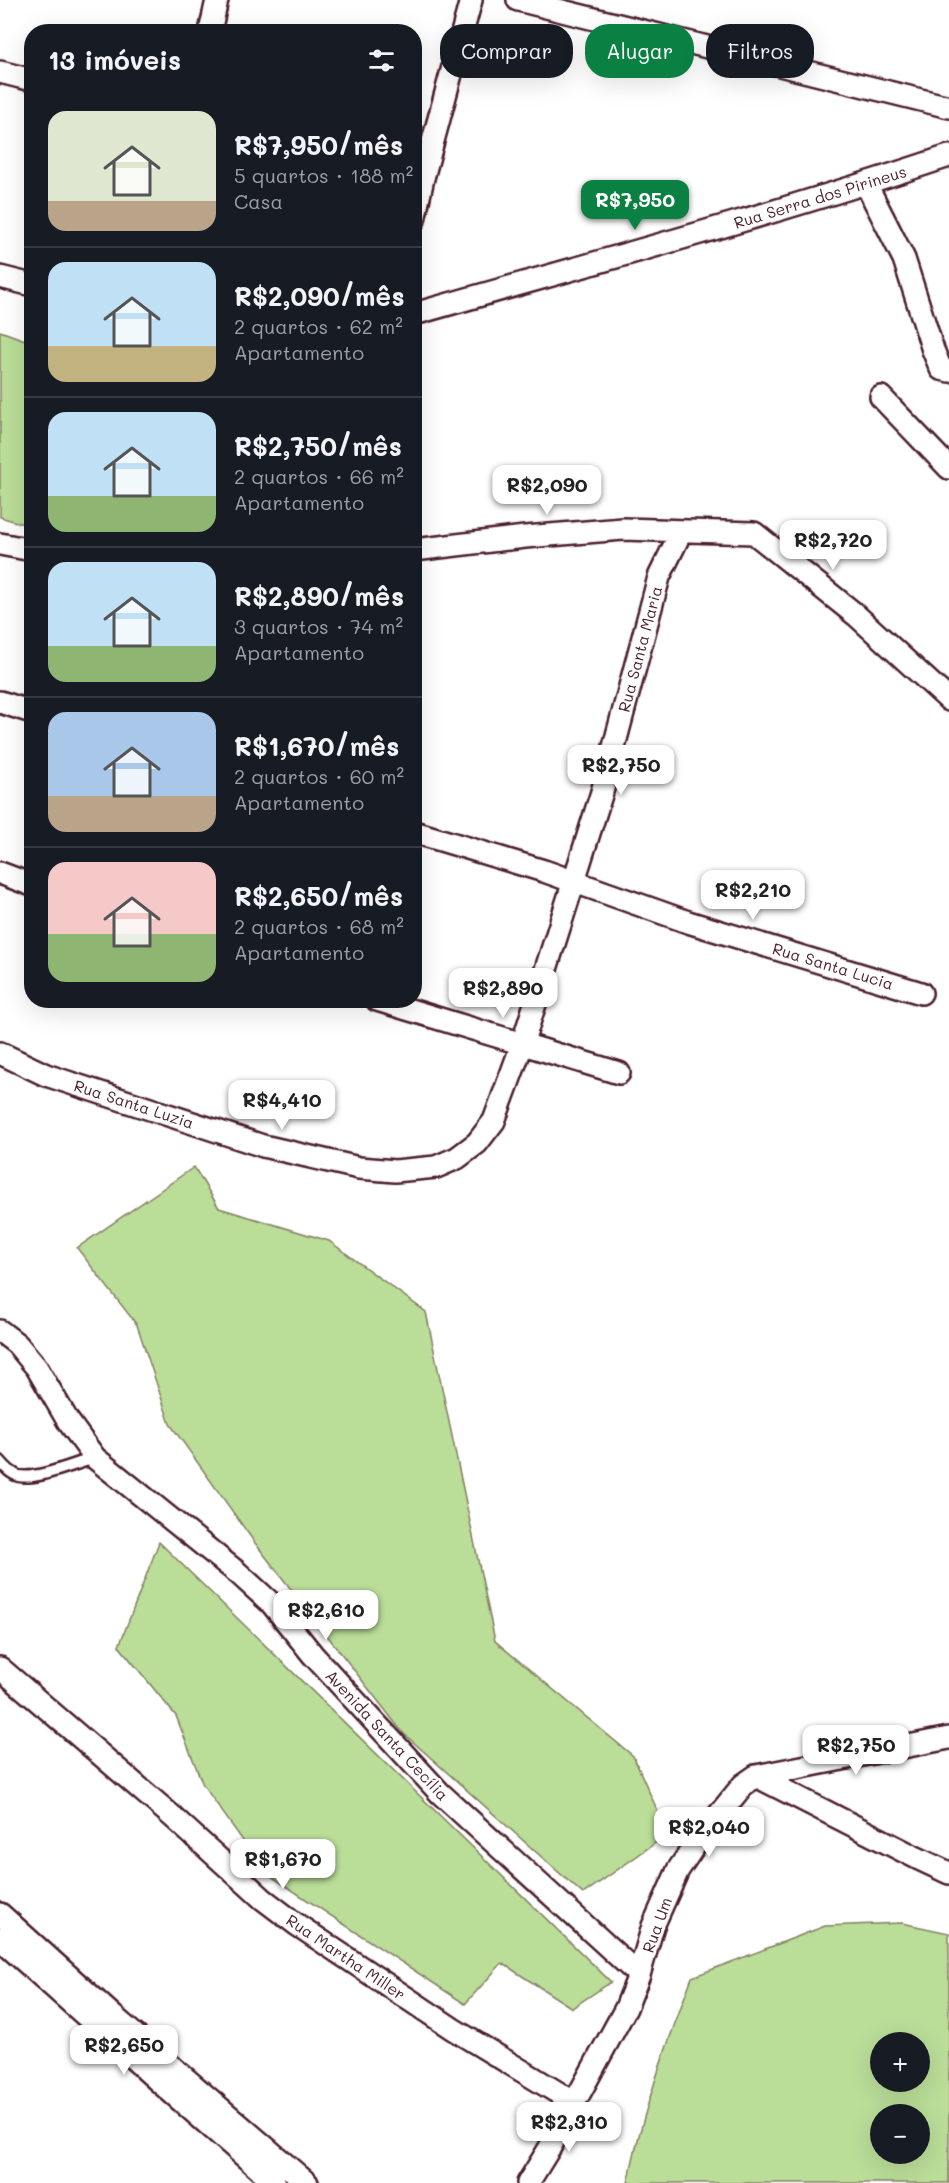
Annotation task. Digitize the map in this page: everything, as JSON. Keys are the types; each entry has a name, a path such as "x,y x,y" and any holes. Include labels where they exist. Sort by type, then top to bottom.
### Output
{"street":[{"path":"212,24 217,0"},
{"path":"422,164 471,0"},
{"path":"518,0 949,106"},
{"path":"0,72 24,78"},
{"name":"Rua Serra dos Pirineus","path":"422,312 866,184 949,156"},
{"path":"866,184 904,259 941,369 949,371"},
{"path":"0,277 24,283"},
{"path":"881,397 949,468"},
{"path":"422,549 525,537 622,530 754,533 856,615 949,700"},
{"name":"Rua Santa Maria","path":"522,1045 608,769 659,577 681,532"},
{"path":"0,544 24,548"},
{"path":"0,702 24,710"},
{"name":"Rua Santa Lucia","path":"422,834 489,853 688,922 921,993"},
{"path":"0,873 24,882"},
{"path":"403,1008 619,1073"},
{"name":"Rua Santa Luzia","path":"0,1053 46,1075 263,1146 359,1168 395,1171 436,1167 457,1158 477,1143 494,1121 522,1045"},
{"name":"Avenida Santa Cecília","path":"0,1331 17,1344 37,1368 68,1420 95,1458 238,1573 272,1604 313,1655 440,1793 639,1975"},
{"name":"Rua Martha Miller","path":"0,1668 254,1891 296,1924 453,2029 575,2103"},
{"path":"756,1776 949,1738"},
{"path":"756,1776 949,1873"},
{"name":"Rua Um","path":"528,2183 575,2103 626,2008 654,1926 678,1870 699,1839 743,1785 756,1776"},
{"path":"0,1914 113,2016 307,2183"},
{"path":"0,1939 275,2183"}],"lane":[{"path":"0,1461 13,1473 21,1476 44,1473 95,1458"}],"green space":[{"path":"0,331 24,340 24,524 0,517"},
{"path":"194,1167 219,1208 329,1241 426,1312 495,1641 633,1756 668,1834 583,1894 403,1733 255,1543 170,1424 137,1325 77,1248"},
{"path":"159,1542 611,1982 572,2008 502,1963 465,2004 266,1873 203,1785 176,1716 119,1646"},
{"path":"902,1923 949,1933 949,2183 628,2183 648,2104 692,1977 825,1926"}]}
